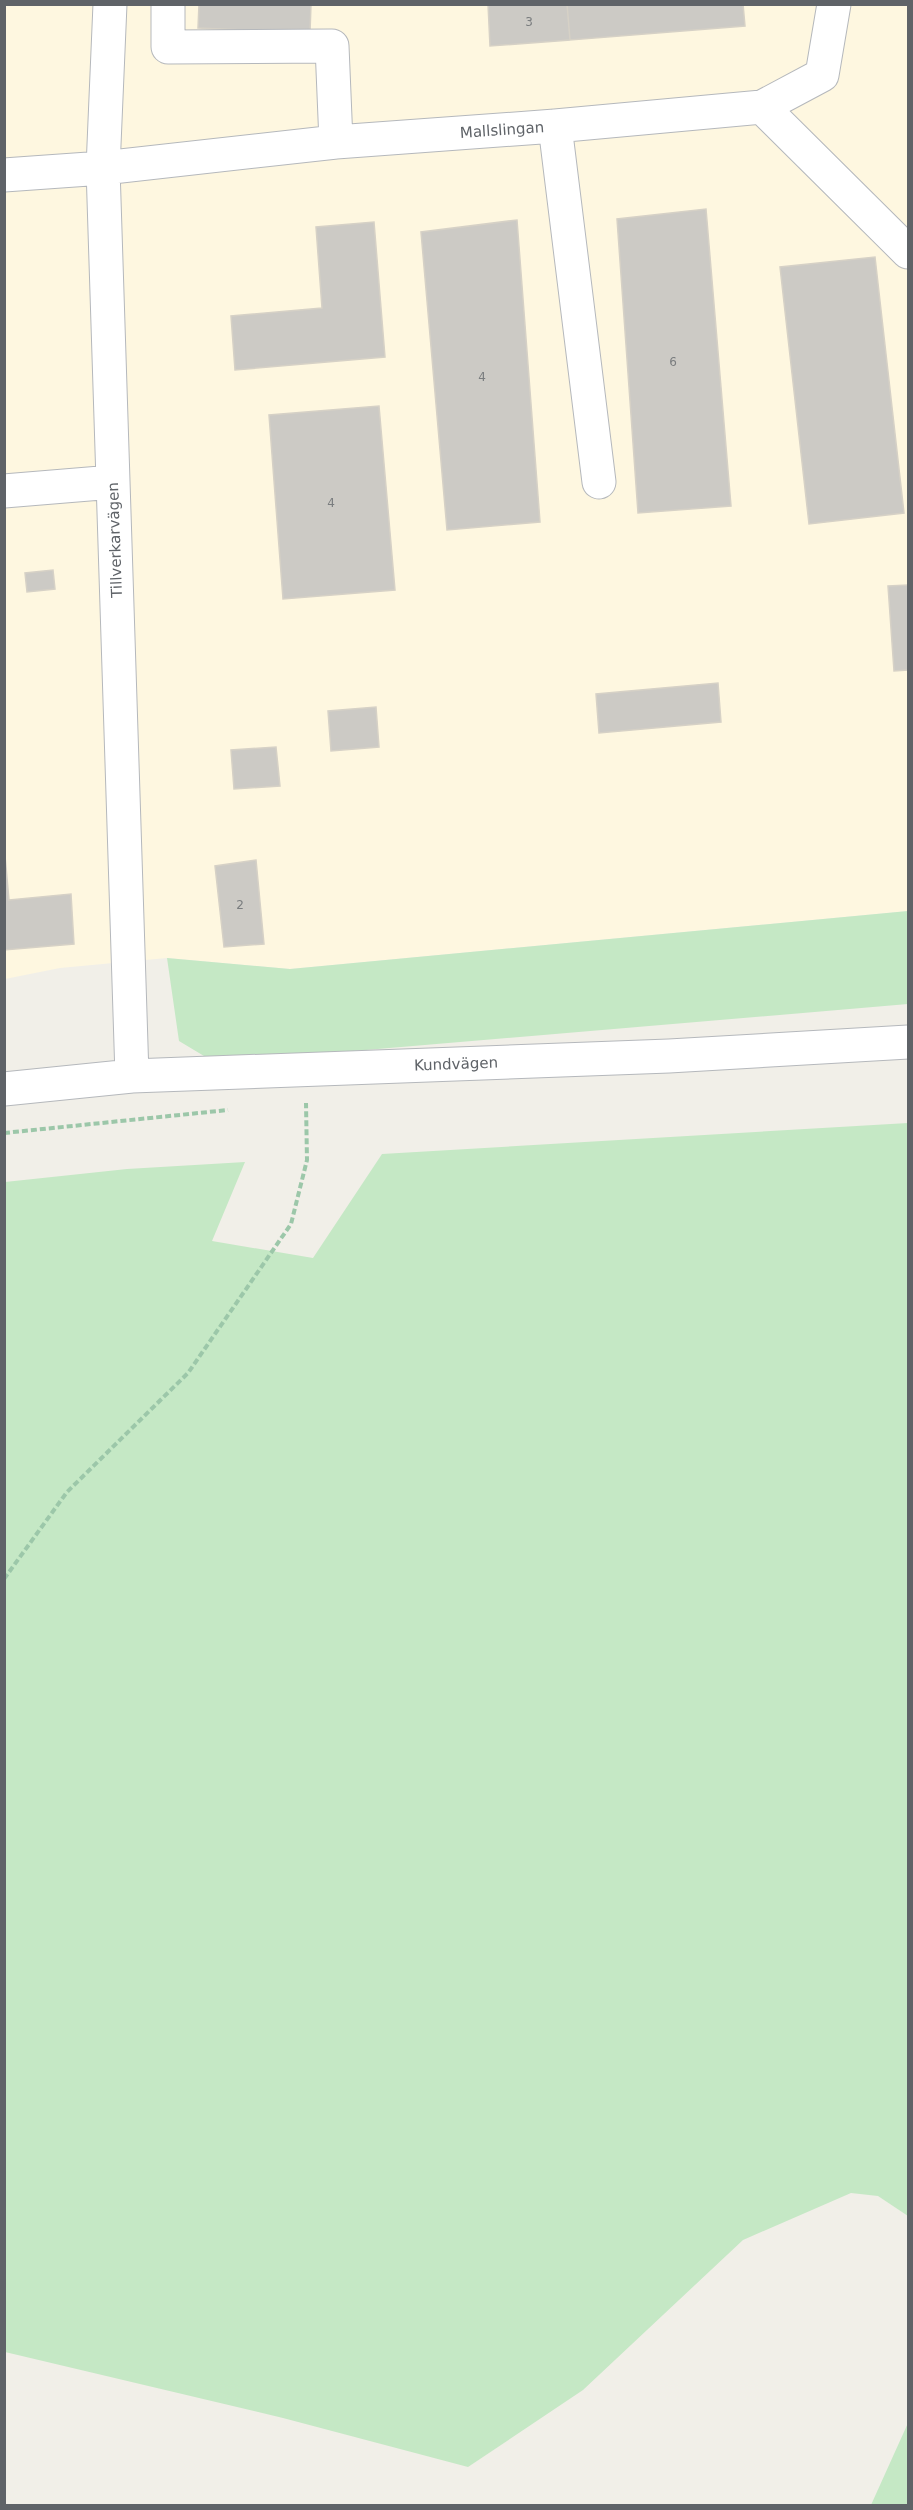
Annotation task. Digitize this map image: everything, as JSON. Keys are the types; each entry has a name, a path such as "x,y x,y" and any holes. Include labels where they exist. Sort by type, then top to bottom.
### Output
{"street":[{"name":"Tillverkarvägen","path":"110,4 103,168 132,1077"},
{"path":"168,4 168,47 332,46 336,142"},
{"name":"Mallslingan","path":"4,175 103,168 336,142 555,126 762,107 822,75 834,4"},
{"path":"762,107 909,252"},
{"path":"555,126 599,482"},
{"path":"4,491 113,482"},
{"name":"Kundvägen","path":"4,1089 132,1077 669,1056 909,1042"}],"path":[{"path":"4,1579 67,1492 188,1373 291,1224 307,1160 306,1070"}],"shaded area":[{"path":"5,5 908,5 908,911 290,969 167,958 60,968 5,979"}],"green space":[{"path":"908,911 908,1004 260,1059 204,1056 179,1041 167,958 290,969"},
{"path":"908,1123 908,2216 878,2196 851,2193 743,2240 583,2390 468,2467 283,2418 5,2352 5,1182 127,1169 245,1162 212,1241 313,1258 382,1154"},
{"path":"908,2423 908,2505 871,2505"}],"building":[{"path":"199,4 311,4 310,33 198,28"},
{"path":"488,4 567,4 570,40 490,46"},
{"path":"567,4 743,4 745,26 570,40"},
{"path":"706,209 731,506 638,513 617,219"},
{"path":"517,220 540,522 447,530 421,232"},
{"path":"374,222 385,357 235,370 231,316 322,308 316,227"},
{"path":"875,257 904,513 809,524 780,267"},
{"path":"379,406 395,590 283,599 269,415"},
{"path":"53,570 55,589 27,592 25,573"},
{"path":"908,585 908,670 894,671 888,586"},
{"path":"718,683 721,722 599,733 596,694"},
{"path":"376,707 379,747 331,751 328,711"},
{"path":"276,747 280,786 234,789 231,750"},
{"path":"4,845 9,900 71,894 74,944 4,950"},
{"path":"256,860 264,944 224,947 215,866"}]}
